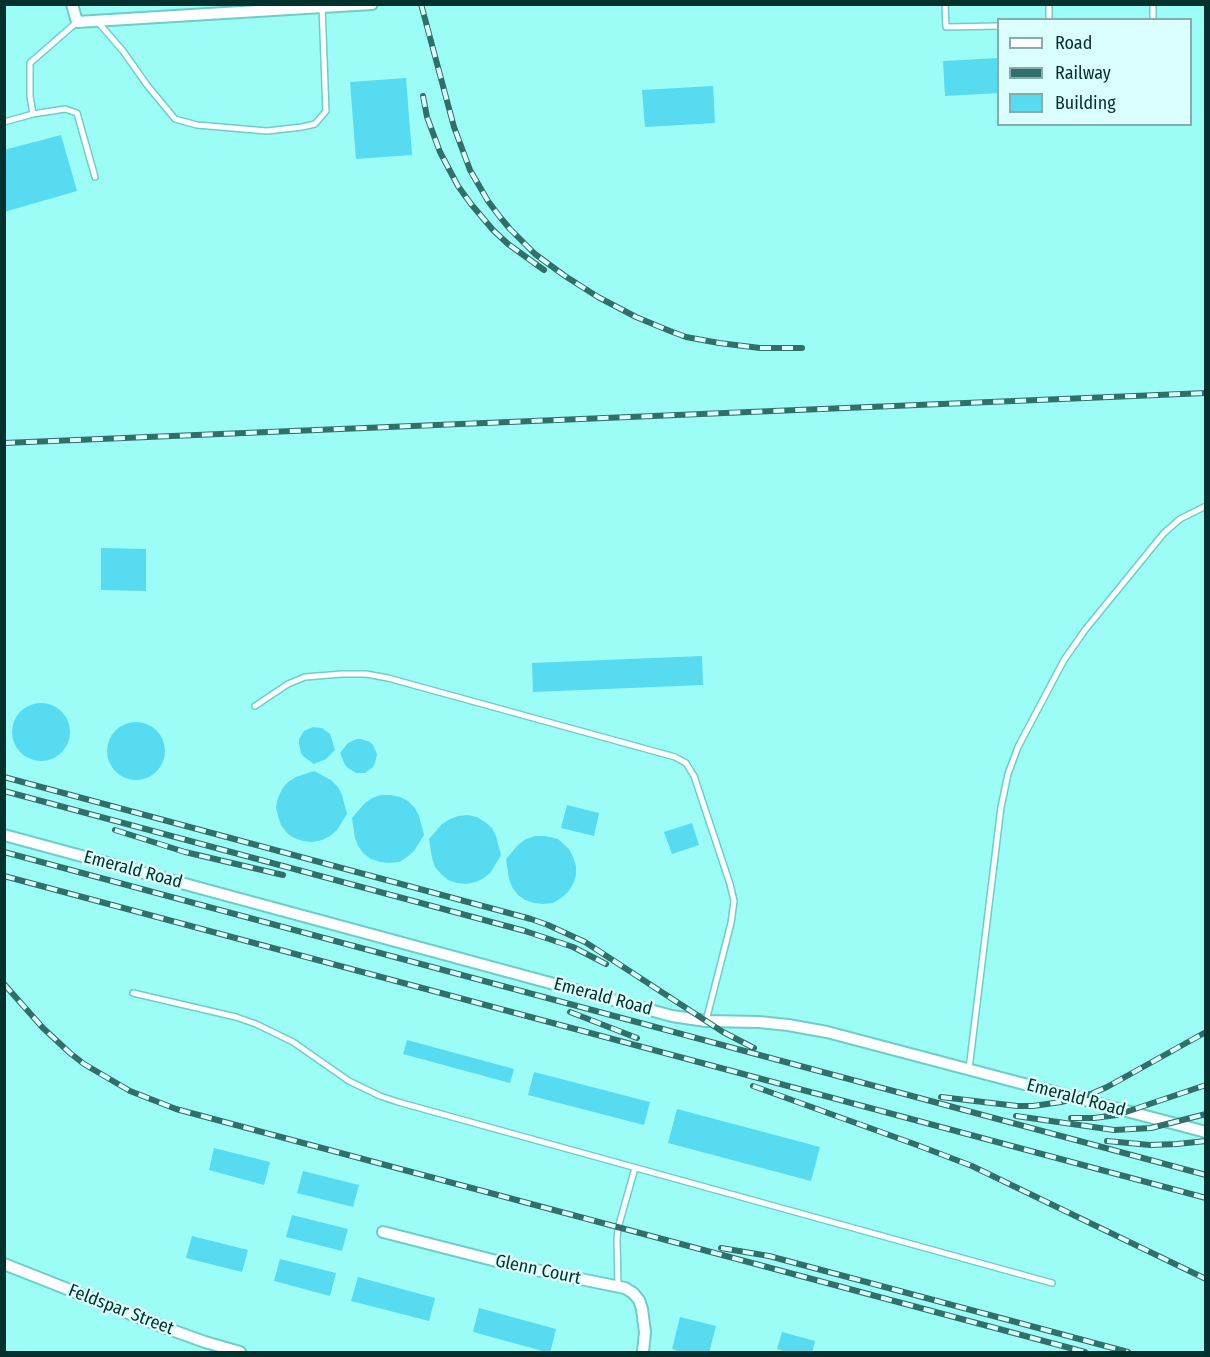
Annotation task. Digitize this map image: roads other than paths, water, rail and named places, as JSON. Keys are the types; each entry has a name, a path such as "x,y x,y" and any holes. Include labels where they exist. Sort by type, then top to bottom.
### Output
{"street":[{"path":"72,4 77,22 244,8 322,8 372,4"},
{"name":"Emerald Road","path":"4,836 672,1016 706,1021 759,1022 808,1028 1206,1132"},
{"name":"Glenn Court","path":"383,1232 516,1266 625,1288 639,1300 645,1332 643,1353"},
{"name":"Feldspar Street","path":"4,1264 156,1324 240,1353"}],"lane":[{"path":"945,4 946,27 997,26"},
{"path":"97,21 175,119 197,125 267,131 315,124 326,111 322,8"},
{"path":"33,114 30,96 30,63 77,22"},
{"path":"4,122 65,109 77,113 95,177"},
{"path":"969,1069 1001,807 1008,774 1018,747 1065,660 1085,630 1164,533 1180,519 1206,506"},
{"path":"255,706 298,680 313,676 366,674 388,678 675,757 686,763 694,776 734,901 731,923 706,1021"},
{"path":"134,993 236,1017 256,1024 292,1042 349,1081 398,1102 1052,1283"},
{"path":"618,1287 618,1228 635,1167"}],"railway":[{"path":"421,4 454,127 470,170 500,217 535,254 598,297 636,317 686,337 760,348 802,348"},
{"path":"423,96 427,117 440,152 458,186 493,230 544,270"},
{"path":"4,443 1206,393"},
{"path":"4,777 548,925 585,942 723,1032 754,1048"},
{"path":"4,791 525,931 573,947 606,964"},
{"path":"115,830 185,852 283,875"},
{"path":"4,852 1206,1175"},
{"path":"4,876 1206,1198"},
{"path":"4,984 43,1028 84,1064 130,1091 176,1109 1085,1352"},
{"path":"570,1012 637,1038"},
{"path":"941,1097 1017,1106 1061,1102 1107,1087 1206,1032"},
{"path":"1071,1118 1117,1115 1206,1085"},
{"path":"753,1086 972,1166 1206,1279"},
{"path":"1016,1116 1114,1130 1151,1128 1206,1114"},
{"path":"1107,1141 1150,1145 1206,1141"},
{"path":"721,1248 769,1256 1128,1352"}]}
